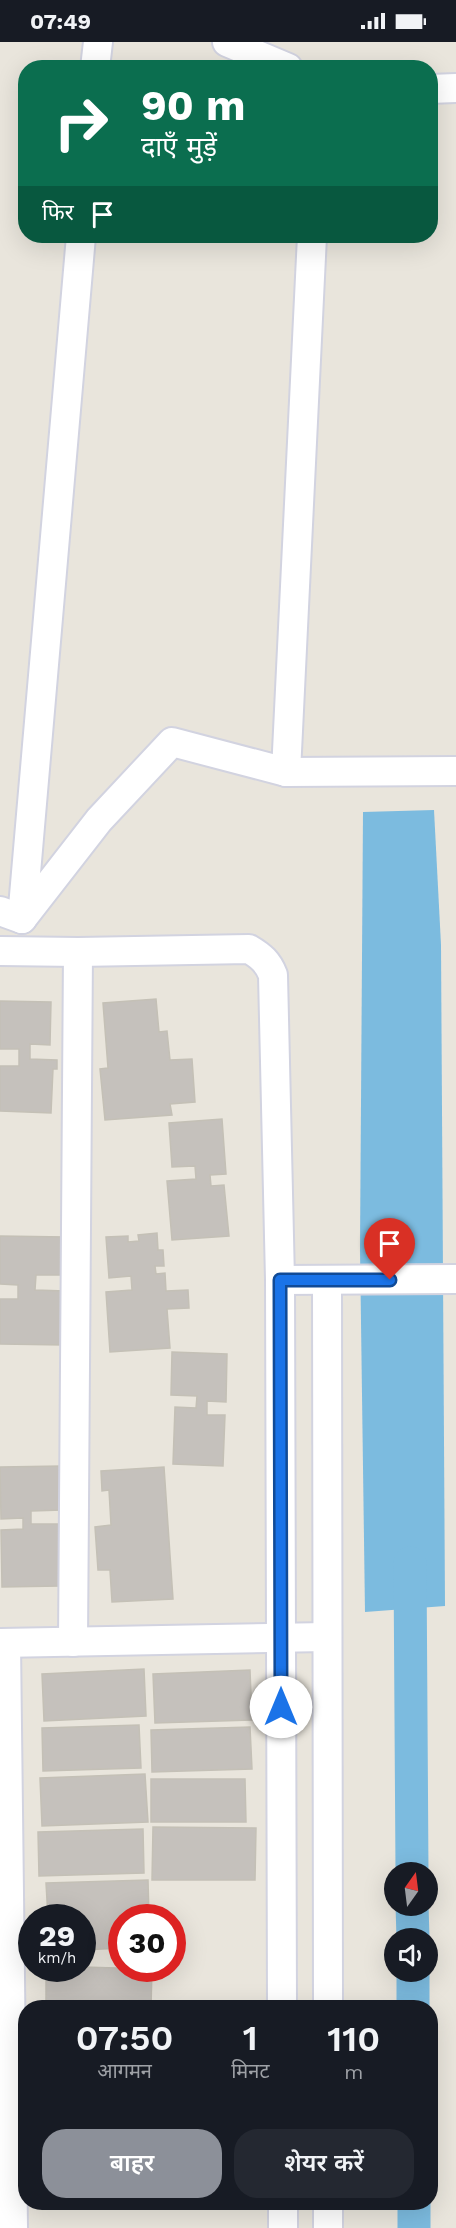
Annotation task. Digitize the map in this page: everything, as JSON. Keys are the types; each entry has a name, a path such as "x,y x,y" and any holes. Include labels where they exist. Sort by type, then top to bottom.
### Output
{"street":[{"path":"96,60 98,42"},
{"path":"227,42 269,60"},
{"path":"438,89 456,88"},
{"path":"11,915 80,243"},
{"path":"286,772 312,243"},
{"path":"11,915 172,742 286,772 456,771"},
{"path":"0,951 249,949 268,963 273,975 280,1280 282,2000"},
{"path":"73,1642 78,952"},
{"path":"280,1280 454,1279"},
{"path":"328,2000 327,1636 338,1280"},
{"path":"14,2228 3,1643 327,1636"},
{"path":"283,2210 283,2228"},
{"path":"328,2210 328,2228"}],"water":[{"path":"434,810 441,945 445,1606 365,1612 360,1249 363,812"}],"building":[{"path":"156,999 159,1032 167,1031 170,1060 192,1059 195,1102 170,1104 172,1115 105,1120 100,1069 108,1068 103,1003"},
{"path":"0,1001 51,1002 50,1045 30,1044 30,1059 57,1060 57,1069 53,1069 51,1113 0,1111 0,1066 19,1066 19,1049 0,1049"},
{"path":"222,1119 226,1174 210,1175 211,1186 224,1185 229,1236 172,1240 167,1181 196,1179 195,1166 172,1167 169,1123"},
{"path":"157,1233 158,1250 163,1250 164,1266 155,1266 156,1274 165,1273 166,1291 188,1290 189,1308 167,1309 170,1348 110,1352 106,1292 132,1290 131,1276 109,1278 106,1237 128,1236 128,1242 139,1241 138,1235"},
{"path":"0,1236 66,1237 65,1275 36,1275 35,1290 65,1291 64,1345 0,1344 0,1299 18,1299 18,1285 0,1284"},
{"path":"172,1352 227,1354 226,1402 207,1401 207,1415 225,1415 223,1466 173,1464 175,1407 196,1408 197,1396 171,1395"},
{"path":"61,1466 62,1510 31,1511 31,1524 59,1524 60,1586 2,1587 1,1530 23,1529 23,1518 1,1519 0,1467"},
{"path":"164,1467 173,1599 112,1602 110,1570 98,1570 95,1527 111,1525 109,1490 102,1491 101,1471"},
{"path":"144,1669 146,1716 44,1721 42,1674"},
{"path":"250,1670 252,1720 155,1723 153,1674"},
{"path":"139,1725 141,1768 43,1771 42,1728"},
{"path":"250,1727 252,1769 152,1772 151,1730"},
{"path":"145,1774 148,1822 42,1826 40,1778"},
{"path":"151,1779 245,1779 246,1822 151,1822"},
{"path":"153,1827 256,1828 255,1880 152,1880"},
{"path":"143,1829 144,1873 39,1876 38,1832"},
{"path":"148,1880 149,1904 108,1904 108,1949 96,1949 96,1904 47,1904 46,1883"},
{"path":"96,1967 108,1968 108,1982 152,1982 151,2000 46,2000 46,1982 96,1982"}],"waterway":[{"path":"410,1563 412,1862"},
{"path":"412,1916 413,1928"},
{"path":"413,1982 413,2000"},
{"path":"414,2210 414,2228"}],"route":[{"path":"281,1707 280,1280 390,1280"}]}
